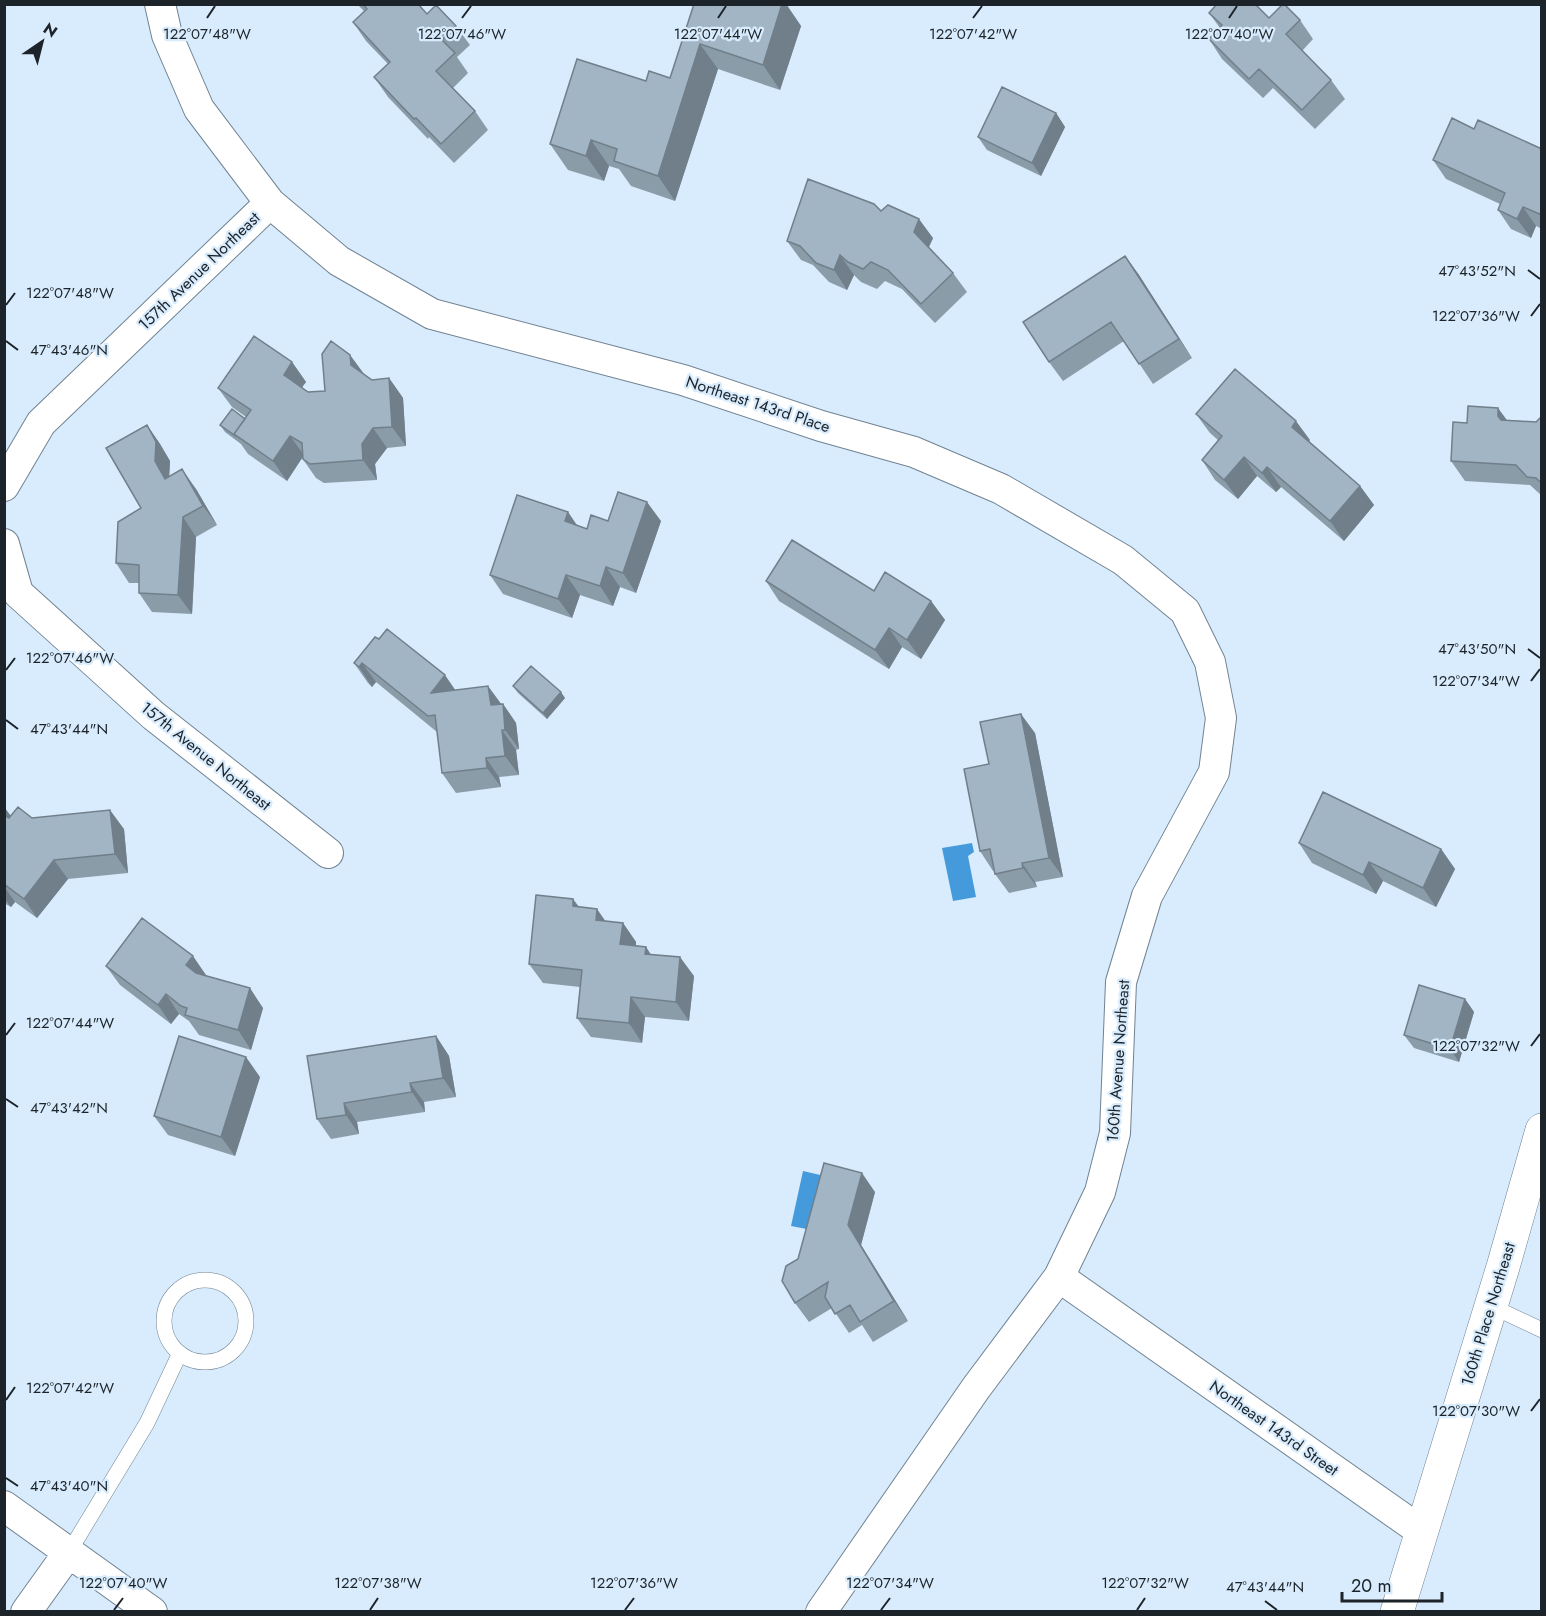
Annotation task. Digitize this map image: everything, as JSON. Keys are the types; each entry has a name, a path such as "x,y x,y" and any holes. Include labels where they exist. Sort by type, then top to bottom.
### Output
{"street":[{"name":"157th Avenue Northeast","path":"4,486 41,423 270,203 199,109 167,35 160,4"},
{"name":"Northeast 143rd Place","path":"270,203 339,261 432,314 683,380 821,426 915,452 1001,489 1123,560 1185,611 1209,662"},
{"name":"157th Avenue Northeast","path":"4,544 18,593 154,716 328,853"},
{"name":"160th Avenue Northeast","path":"821,1611 976,1388 1059,1277 1100,1192 1115,1133 1122,982 1147,896 1214,772 1221,718 1209,662"},
{"name":"160th Place Northeast","path":"1421,1531 1491,1306 1542,1130"},
{"name":"Northeast 143rd Street","path":"1059,1277 1421,1531"},
{"path":"4,1506 152,1611"},
{"path":"1398,1611 1421,1531"},
{"path":"26,1611 69,1552"}],"lane":[{"path":"200,1280 219,1282 231,1288 240,1299 246,1312 247,1326 242,1340 234,1351 222,1359 207,1362 193,1360 180,1353 171,1344 165,1326 166,1307 172,1295 182,1286 200,1280"},
{"path":"1491,1306 1542,1330"},
{"path":"69,1552 147,1423 180,1353"}],"water":[{"path":"972,843 974,852 968,856 976,897 953,901 942,848"},
{"path":"803,1171 829,1177 817,1231 791,1226"}],"building":[{"path":"363,4 418,4 427,14 436,5 456,26 442,40 455,53 436,71 475,111 441,144 374,77 390,62 353,22 367,9"},
{"path":"694,4 782,4 763,65 700,44 658,176 614,161 617,149 591,140 586,156 550,144 577,59 646,81 649,71 670,78"},
{"path":"1217,4 1255,4 1269,18 1284,4 1300,20 1286,34 1331,80 1302,110 1259,69 1249,79 1209,39 1222,25 1209,13"},
{"path":"1002,87 1056,113 1032,163 978,137"},
{"path":"1452,118 1474,129 1478,120 1542,149 1542,215 1523,207 1517,219 1498,210 1505,193 1433,160"},
{"path":"808,179 874,204 881,211 888,205 919,219 914,232 953,273 921,304 888,270 871,262 863,269 848,262 840,255 834,270 816,263 800,246 787,241"},
{"path":"1125,256 1179,339 1139,364 1111,322 1049,362 1023,322"},
{"path":"254,336 292,362 284,375 308,392 325,391 322,354 331,341 350,355 351,365 372,380 389,378 392,427 373,428 362,444 363,460 310,464 303,459 302,443 290,436 273,461 234,434 251,410 218,388"},
{"path":"1235,369 1296,421 1292,427 1360,486 1330,521 1267,467 1262,473 1244,457 1224,480 1202,460 1222,436 1196,414"},
{"path":"1468,406 1498,408 1498,416 1501,420 1536,422 1542,416 1542,484 1536,478 1527,477 1516,465 1451,461 1453,422 1467,423"},
{"path":"232,409 245,419 234,434 237,437 220,425"},
{"path":"147,425 156,442 155,461 165,479 182,469 203,506 183,517 178,595 139,593 139,565 116,563 118,522 141,508 106,448"},
{"path":"618,492 647,502 623,573 606,567 600,586 566,575 558,599 490,575 517,495 568,512 565,521 587,529 591,515 608,521"},
{"path":"792,540 874,591 885,572 931,601 907,640 889,628 875,650 766,581"},
{"path":"387,629 445,675 431,693 488,686 491,705 503,704 505,730 502,730 505,756 486,758 487,768 442,773 435,715 428,716 362,663 359,667 354,663 375,637 379,639"},
{"path":"531,666 561,692 543,713 513,686"},
{"path":"1021,714 1049,858 1022,863 1023,868 995,874 990,849 980,851 964,769 989,764 980,722"},
{"path":"1323,792 1441,849 1423,888 1369,862 1363,875 1299,843"},
{"path":"18,807 32,818 110,810 115,854 54,860 24,899 4,884 4,815 9,818"},
{"path":"536,895 573,899 573,906 597,909 596,920 623,923 620,944 646,947 645,954 680,957 676,1002 631,997 629,1023 577,1018 582,970 529,964"},
{"path":"142,918 193,956 186,965 196,973 250,988 238,1030 185,1015 187,1008 166,994 158,1005 106,966"},
{"path":"1419,985 1465,999 1450,1049 1404,1035"},
{"path":"179,1036 246,1057 221,1137 154,1116"},
{"path":"436,1036 443,1078 410,1083 412,1092 344,1103 346,1115 317,1119 307,1056"},
{"path":"824,1163 862,1173 848,1225 894,1301 860,1322 850,1305 835,1314 825,1297 828,1282 795,1303 782,1281 786,1266 798,1259"}]}
